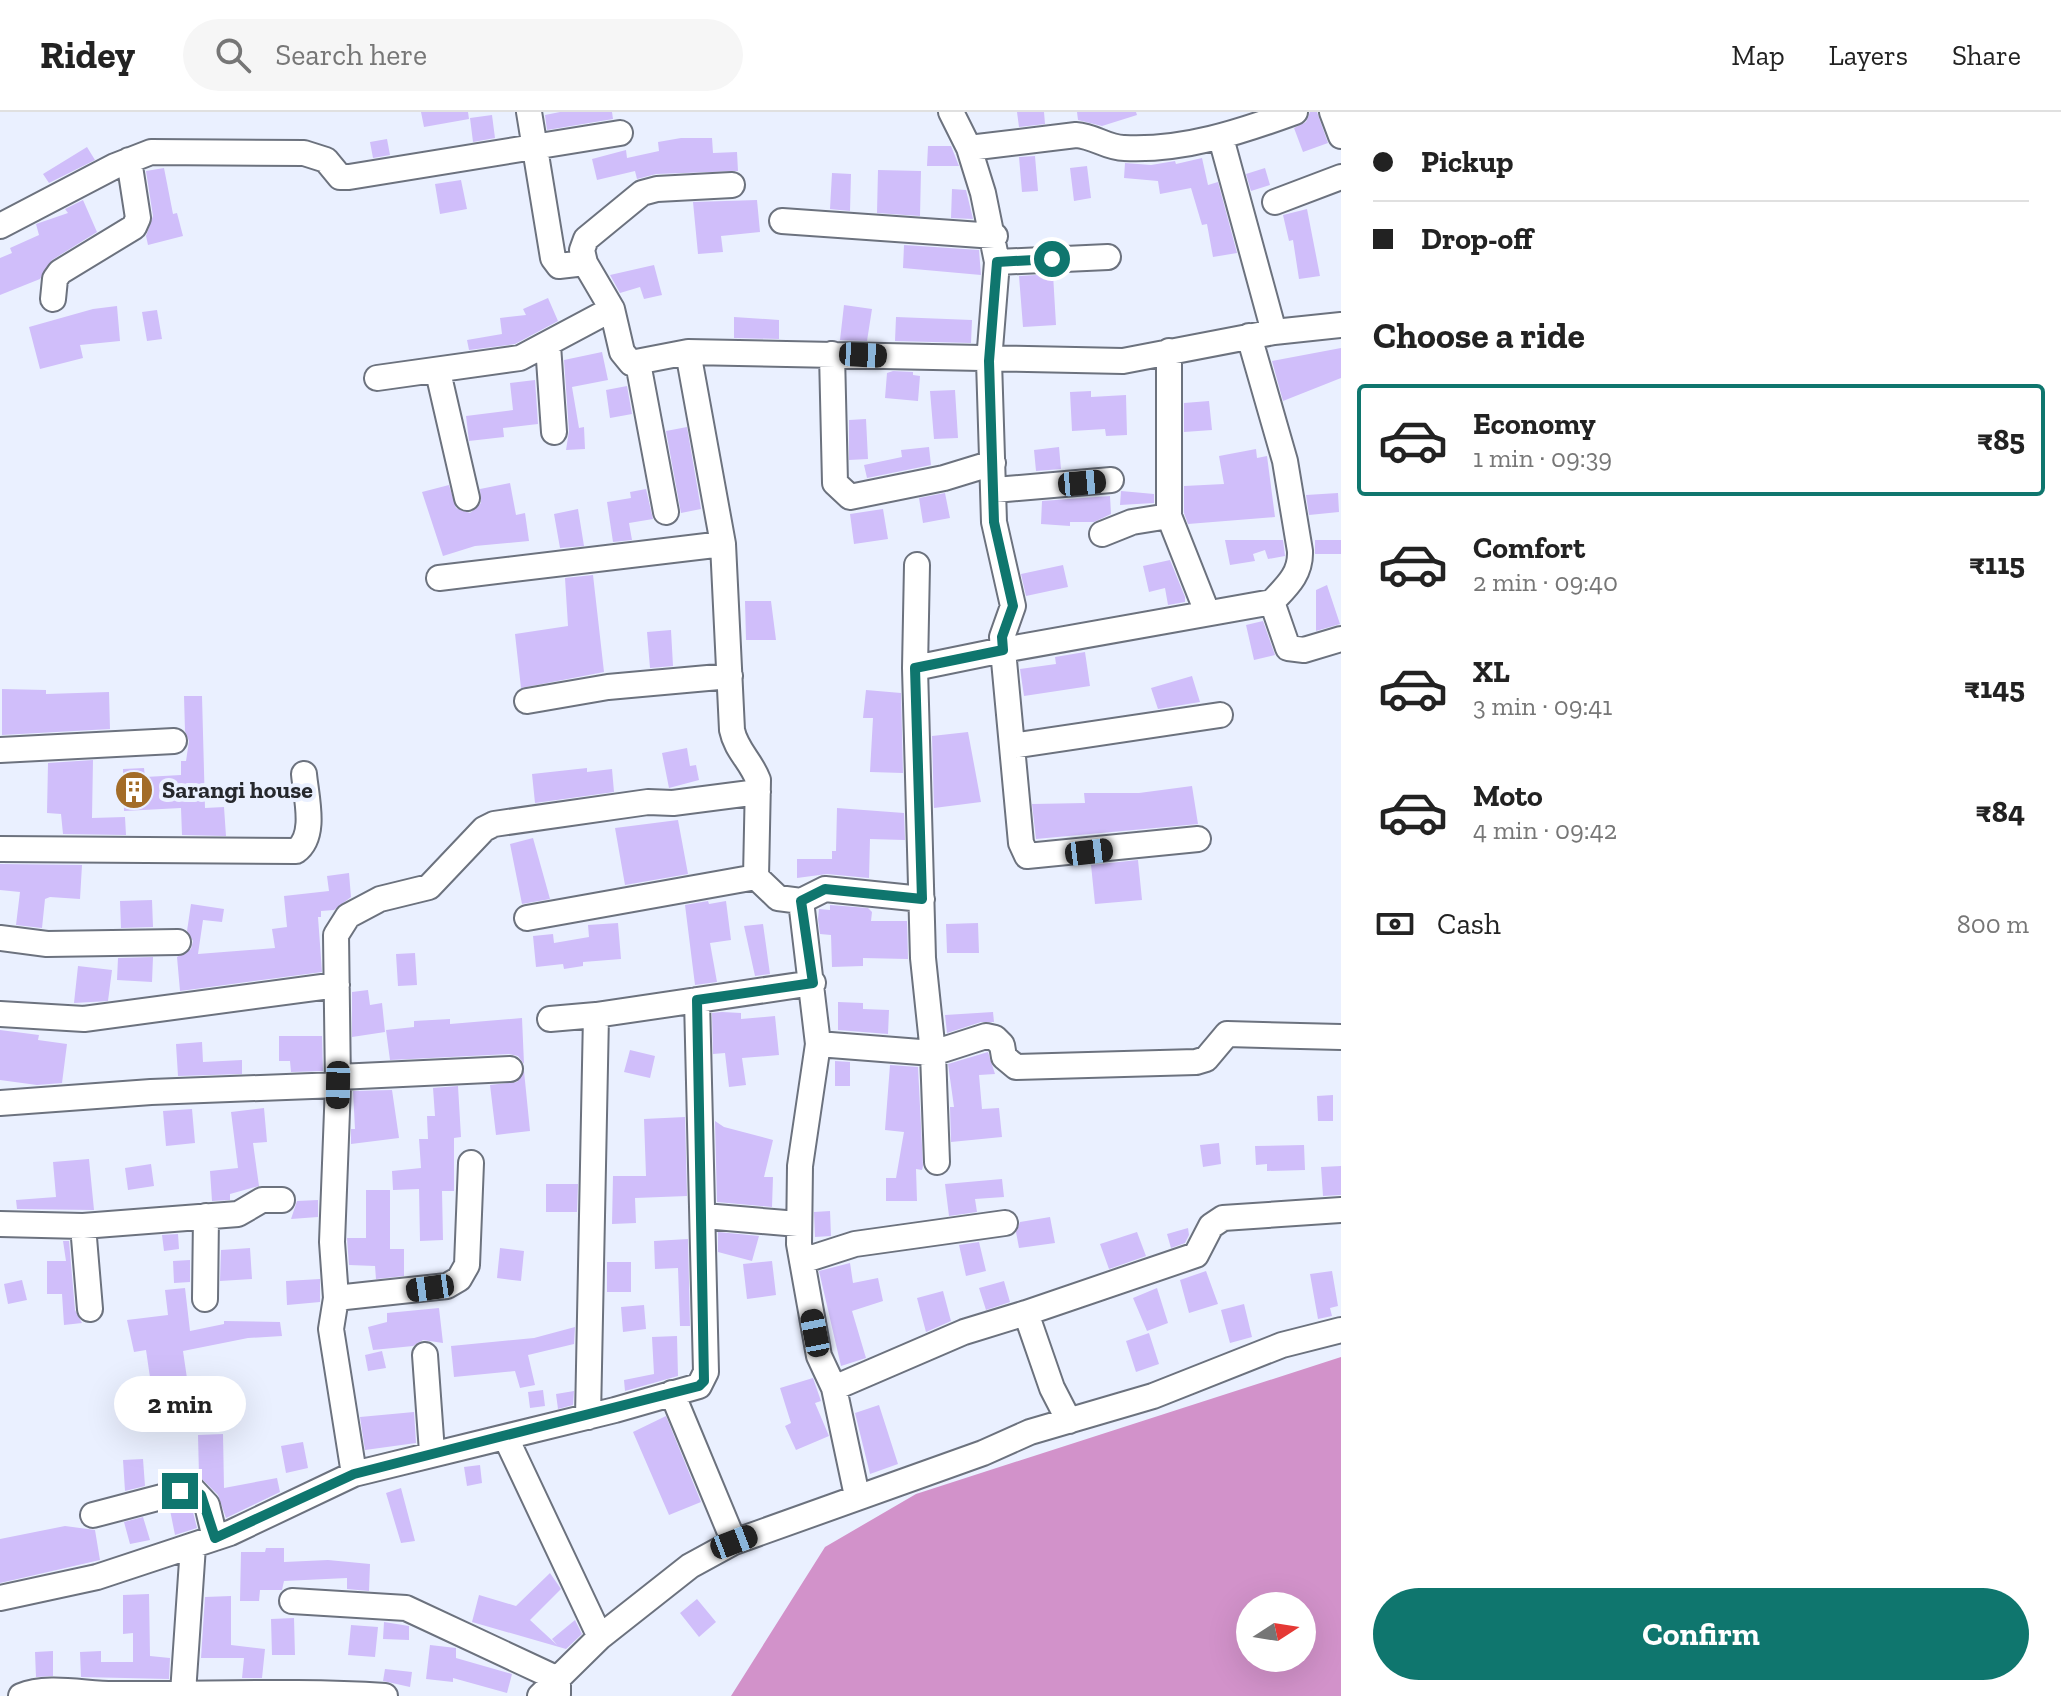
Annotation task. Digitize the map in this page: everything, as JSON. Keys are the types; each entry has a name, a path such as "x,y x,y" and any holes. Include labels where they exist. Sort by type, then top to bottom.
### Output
{"street":[{"path":"529,112 553,258 559,266 585,263"},
{"path":"951,112 969,148 995,236 997,262 989,361 994,522 1013,606 1002,637 1021,843 1027,856 1035,858 1198,839"},
{"path":"969,148 1076,135 1090,136 1122,148 1221,138 1295,112"},
{"path":"1332,112 1341,136"},
{"path":"0,226 129,160 169,150 304,153 326,160 340,177 349,177 620,133"},
{"path":"1221,138 1274,332"},
{"path":"53,299 55,279 60,272 134,227 138,218 129,160"},
{"path":"1275,202 1341,177"},
{"path":"732,185 657,189 642,193 586,239 582,250 585,263 612,309 622,352 631,363 688,352 989,361 1123,361 1249,336 1341,325"},
{"path":"782,221 995,236"},
{"path":"997,262 1108,257"},
{"path":"377,378 438,372 520,358 612,309"},
{"path":"915,668 1272,602 1296,575 1301,565 1300,551 1285,461 1249,336"},
{"path":"548,345 554,432"},
{"path":"1169,351 1169,516 1207,612"},
{"path":"688,352 723,544 734,742 753,767 758,792 756,877 778,898 801,901 825,889 922,899"},
{"path":"832,354 835,483 839,491 850,497 944,478 993,463"},
{"path":"638,363 666,512"},
{"path":"438,372 467,498"},
{"path":"995,490 1111,480"},
{"path":"1102,534 1132,522 1169,516"},
{"path":"439,578 723,544"},
{"path":"917,565 915,668 923,958 933,1053 937,1162"},
{"path":"1272,602 1288,648 1304,650 1341,639"},
{"path":"527,701 608,687 730,676"},
{"path":"1012,746 1220,715"},
{"path":"0,750 174,741"},
{"path":"0,849 296,851 305,845 309,834 304,774"},
{"path":"354,1474 331,1329 336,1298 332,1242 338,1081 336,935 348,916 380,899 429,887 484,829 494,824 648,802 673,803 758,792"},
{"path":"527,918 756,877"},
{"path":"801,901 818,1044 800,1166 798,1224 819,1356 834,1388 857,1496"},
{"path":"0,938 47,944 178,942"},
{"path":"550,1019 813,983"},
{"path":"0,1014 84,1019 337,985"},
{"path":"0,1598 97,1577 204,1542 354,1474 432,1452 506,1438 699,1386 706,1372 697,1000"},
{"path":"588,1417 596,1015"},
{"path":"818,1044 933,1053 986,1036 995,1038 1002,1045 1004,1057 1016,1067 1196,1062 1206,1059 1227,1034 1341,1037"},
{"path":"0,1103 510,1069"},
{"path":"336,1298 447,1286 459,1279 467,1265 471,1163"},
{"path":"0,1224 83,1226 238,1214 262,1200 282,1200"},
{"path":"834,1388 964,1332 1196,1255 1211,1226 1223,1218 1341,1210"},
{"path":"205,1299 206,1216"},
{"path":"704,1216 798,1224"},
{"path":"802,1261 855,1244 1005,1223"},
{"path":"83,1226 90,1309"},
{"path":"1026,1313 1052,1388 1069,1421"},
{"path":"292,1601 406,1608 552,1690 600,1637 690,1566 734,1542 1069,1421 1153,1396 1282,1345 1341,1330"},
{"path":"425,1355 432,1452"},
{"path":"672,1393 734,1542"},
{"path":"506,1438 600,1637"},
{"path":"93,1515 192,1489 207,1505 183,1693"},
{"path":"21,1696 37,1692 372,1696"}],"shaded area":[{"path":"1341,1357 1341,1696 731,1696 825,1547 916,1494"}],"building":[{"path":"421,112 468,112 469,119 424,127"},
{"path":"612,112 613,119 547,130 545,115"},
{"path":"1017,112 1044,112 1045,124 1019,127"},
{"path":"1077,112 1136,112 1137,115 1102,126 1078,120"},
{"path":"1310,112 1317,112 1328,143 1303,152 1294,128 1306,122"},
{"path":"492,115 495,138 473,142 470,118"},
{"path":"712,138 713,153 737,152 738,171 656,174 637,179 635,171 597,180 592,159 626,150 627,158 659,151 658,142"},
{"path":"387,139 390,155 373,158 370,142"},
{"path":"928,146 951,146 959,166 927,166"},
{"path":"87,147 95,160 49,183 43,174"},
{"path":"1035,156 1038,191 1022,192 1019,157"},
{"path":"1202,158 1208,185 1218,182 1237,253 1213,257 1207,224 1202,225 1191,188 1160,194 1158,181 1124,178 1125,163 1151,165 1175,161 1176,164"},
{"path":"1087,166 1091,198 1074,201 1070,168"},
{"path":"164,168 173,214 177,213 183,236 148,245 146,236 153,216 146,171"},
{"path":"1265,168 1270,185 1251,191 1246,174"},
{"path":"878,170 921,171 920,216 877,213"},
{"path":"832,173 851,174 850,211 830,209"},
{"path":"461,180 467,209 440,214 435,184"},
{"path":"952,189 966,190 973,219 951,218"},
{"path":"83,200 97,232 52,260 40,279 0,295 0,258 12,253 10,248 39,235 36,224 68,213 65,209"},
{"path":"757,200 760,232 721,236 723,252 698,254 693,202"},
{"path":"1307,209 1320,276 1299,279 1293,240 1289,241 1283,215"},
{"path":"904,245 979,250 981,275 903,268"},
{"path":"654,265 662,295 644,299 640,287 620,293 610,275"},
{"path":"1053,274 1056,325 1023,327 1019,276"},
{"path":"548,298 558,321 515,344 469,350 467,340 502,334 500,318 526,315 523,309"},
{"path":"844,305 872,309 867,341 840,340"},
{"path":"117,306 120,341 80,345 83,358 40,369 29,327 93,309"},
{"path":"157,310 162,339 147,341 142,312"},
{"path":"734,317 779,320 779,339 734,338"},
{"path":"896,317 972,320 971,343 895,341"},
{"path":"1341,348 1341,378 1283,401 1272,361"},
{"path":"602,352 608,380 572,387 579,428 584,427 585,449 566,450 569,431 564,360"},
{"path":"913,372 913,375 920,376 918,401 885,398 887,373"},
{"path":"535,380 538,424 503,428 504,437 469,441 466,416 513,410 510,383"},
{"path":"627,386 632,414 610,418 606,390"},
{"path":"955,390 958,438 934,439 930,391"},
{"path":"1091,391 1091,397 1126,395 1127,435 1106,436 1105,429 1072,431 1070,392"},
{"path":"1209,401 1212,430 1184,432 1184,403"},
{"path":"866,419 868,459 849,460 849,420"},
{"path":"687,427 701,509 681,513 666,431"},
{"path":"929,447 931,465 867,478 864,465 902,457 901,450"},
{"path":"1059,447 1061,469 1036,471 1034,450"},
{"path":"1256,449 1257,458 1267,456 1275,517 1188,524 1184,513 1184,486 1224,484 1219,456"},
{"path":"510,483 516,515 525,513 529,541 475,546 443,556 422,492 449,485 456,508 470,513 481,503 480,489"},
{"path":"646,489 653,519 629,523 632,540 613,542 607,502 631,498 630,492"},
{"path":"1121,491 1154,494 1154,503 1120,505"},
{"path":"945,493 950,518 923,523 919,498"},
{"path":"1338,493 1339,512 1309,515 1306,495"},
{"path":"1110,496 1111,514 1094,522 1070,522 1070,526 1041,524 1042,501"},
{"path":"578,509 584,546 560,548 554,514"},
{"path":"883,509 888,539 854,544 850,514"},
{"path":"1225,540 1283,540 1285,556 1268,559 1265,550 1253,554 1255,561 1230,565"},
{"path":"1315,540 1341,540 1341,554 1315,554"},
{"path":"1170,560 1185,602 1168,605 1165,588 1149,592 1143,566"},
{"path":"1063,565 1068,587 1026,596 1021,574"},
{"path":"593,575 604,672 521,688 515,634 568,626 565,578"},
{"path":"1327,585 1340,624 1316,631 1316,590"},
{"path":"745,601 771,601 776,640 746,640"},
{"path":"1263,621 1275,655 1254,660 1246,625"},
{"path":"671,630 673,666 650,668 647,632"},
{"path":"1085,652 1090,686 1024,696 1020,669 1056,664 1055,657"},
{"path":"1192,676 1200,702 1158,709 1151,688"},
{"path":"2,689 46,690 46,694 109,692 110,729 2,735"},
{"path":"866,690 901,693 903,773 870,772 873,718 863,718"},
{"path":"184,696 202,696 205,808 224,807 226,836 182,835 181,808 124,811 123,769 144,768 145,777 181,775 181,761 186,761 189,741 185,731"},
{"path":"968,732 981,802 934,808 932,736"},
{"path":"687,748 690,766 696,765 699,780 669,788 662,753"},
{"path":"93,760 92,818 125,817 126,835 63,834 61,814 47,813 48,763"},
{"path":"587,768 587,772 612,769 614,792 535,803 532,774"},
{"path":"1192,786 1198,824 1036,839 1032,804 1085,803 1084,793 1139,793"},
{"path":"837,808 904,813 905,840 870,839 869,878 827,874 797,878 797,859 832,859 832,851 836,851"},
{"path":"678,820 688,874 625,885 615,828"},
{"path":"533,838 550,899 522,904 510,844"},
{"path":"1138,860 1142,900 1095,904 1091,865"},
{"path":"0,864 82,865 80,899 45,899 42,928 16,925 20,892 0,890"},
{"path":"349,873 351,897 334,910 321,911 321,917 318,917 322,972 180,991 177,957 191,949 193,941 187,931 191,904 224,909 222,922 203,920 198,954 275,948 272,929 287,927 284,896 329,891 327,876"},
{"path":"152,900 153,927 121,928 120,901"},
{"path":"708,901 709,904 726,901 731,940 710,943 717,982 695,985 685,905"},
{"path":"830,905 868,908 872,912 871,921 907,921 908,959 863,958 863,966 832,967 831,935 820,934 818,919 819,909 830,910"},
{"path":"618,923 621,959 583,962 583,966 564,969 563,964 536,967 533,936 553,934 554,943 589,937 588,925"},
{"path":"978,923 979,953 947,953 946,924"},
{"path":"763,924 770,974 755,976 744,926"},
{"path":"415,953 417,985 398,986 396,954"},
{"path":"153,957 152,982 117,980 118,958"},
{"path":"78,966 112,970 108,1001 74,1003"},
{"path":"368,990 370,1005 382,1003 385,1032 352,1037 352,992"},
{"path":"838,1002 863,1003 863,1009 889,1010 888,1034 838,1030"},
{"path":"993,1012 994,1022 981,1022 947,1033 945,1015"},
{"path":"712,1013 741,1013 741,1019 775,1016 779,1055 742,1058 746,1085 729,1087 725,1053 713,1054"},
{"path":"522,1018 524,1064 518,1056 509,1054 390,1060 386,1030 414,1027 414,1021 450,1019 450,1024"},
{"path":"0,1030 39,1035 38,1040 67,1044 62,1083 37,1085 0,1080"},
{"path":"279,1036 322,1036 323,1071 291,1072 290,1061 279,1061"},
{"path":"202,1042 203,1062 242,1060 242,1074 178,1076 176,1044"},
{"path":"630,1050 655,1056 650,1078 624,1072"},
{"path":"988,1052 995,1074 979,1075 982,1109 999,1108 1002,1137 951,1142 950,1107 954,1107 948,1064"},
{"path":"835,1061 850,1062 850,1086 835,1086"},
{"path":"890,1065 918,1067 923,1166 922,1170 916,1169 917,1201 886,1201 886,1178 896,1178 904,1132 885,1130"},
{"path":"524,1071 530,1131 496,1135 490,1085 517,1082"},
{"path":"458,1086 461,1137 454,1138 454,1191 442,1191 443,1240 420,1241 419,1189 393,1190 392,1171 421,1168 419,1139 428,1139 427,1116 435,1116 433,1088"},
{"path":"392,1090 399,1138 351,1144 351,1129 355,1129 353,1091"},
{"path":"1333,1095 1333,1121 1318,1121 1317,1096"},
{"path":"264,1108 267,1142 253,1143 259,1186 230,1194 230,1200 212,1201 210,1171 238,1168 231,1112"},
{"path":"192,1109 195,1143 166,1146 163,1111"},
{"path":"685,1117 687,1196 635,1198 636,1223 612,1224 613,1176 646,1176 644,1119"},
{"path":"715,1121 724,1127 773,1140 764,1177 773,1177 772,1207 717,1202"},
{"path":"1219,1143 1221,1164 1203,1167 1200,1145"},
{"path":"1304,1145 1305,1170 1267,1171 1267,1164 1256,1165 1255,1146"},
{"path":"89,1159 94,1210 17,1209 16,1200 56,1197 53,1162"},
{"path":"151,1164 154,1186 128,1190 125,1168"},
{"path":"1341,1166 1341,1195 1323,1196 1321,1167"},
{"path":"1002,1179 1004,1197 975,1199 977,1212 949,1216 945,1184"},
{"path":"546,1184 578,1184 577,1212 546,1212"},
{"path":"366,1190 390,1190 390,1249 404,1249 404,1276 376,1279 375,1266 349,1265 347,1238 366,1238"},
{"path":"318,1200 318,1217 291,1219 297,1201"},
{"path":"830,1211 831,1236 815,1237 814,1212"},
{"path":"1050,1217 1055,1243 1019,1248 1016,1232 1020,1222"},
{"path":"1188,1228 1185,1243 1171,1248 1167,1234"},
{"path":"718,1232 759,1236 752,1261 718,1252"},
{"path":"1137,1232 1146,1256 1109,1269 1100,1244"},
{"path":"178,1234 179,1249 164,1251 162,1235"},
{"path":"688,1239 690,1326 680,1326 678,1268 655,1269 654,1241"},
{"path":"63,1241 69,1241 75,1310 82,1323 64,1325 62,1294 47,1294 47,1261 66,1261"},
{"path":"979,1242 986,1271 966,1276 959,1245"},
{"path":"250,1248 252,1279 220,1281 221,1250"},
{"path":"500,1248 524,1251 521,1281 497,1278"},
{"path":"190,1260 190,1282 174,1283 173,1261"},
{"path":"772,1261 776,1295 747,1299 743,1264"},
{"path":"607,1262 631,1262 631,1292 607,1292"},
{"path":"850,1263 853,1283 878,1278 883,1301 852,1311 866,1358 841,1366 819,1271"},
{"path":"1206,1271 1218,1304 1189,1313 1180,1280"},
{"path":"1332,1271 1338,1306 1330,1308 1332,1316 1318,1319 1310,1274"},
{"path":"320,1279 320,1302 287,1305 286,1281"},
{"path":"22,1280 27,1300 8,1304 4,1284"},
{"path":"1004,1281 1010,1302 986,1310 979,1288"},
{"path":"185,1288 190,1331 224,1324 224,1321 280,1322 282,1336 248,1338 183,1351 189,1392 153,1398 146,1350 134,1352 127,1320 168,1315 165,1290"},
{"path":"1157,1288 1168,1323 1147,1331 1133,1298"},
{"path":"943,1291 951,1321 926,1332 917,1298"},
{"path":"1244,1304 1252,1337 1230,1343 1221,1310"},
{"path":"644,1305 646,1329 623,1332 621,1307"},
{"path":"439,1308 443,1343 423,1340 413,1346 373,1350 368,1327 387,1322 387,1313"},
{"path":"575,1327 574,1344 528,1355 535,1385 520,1388 515,1371 454,1377 451,1346 534,1338"},
{"path":"1149,1333 1159,1364 1136,1372 1126,1341"},
{"path":"677,1336 678,1376 625,1391 624,1380 654,1374 652,1337"},
{"path":"382,1351 386,1368 368,1371 365,1355"},
{"path":"813,1378 821,1401 815,1403 829,1436 796,1450 785,1426 791,1423 780,1388"},
{"path":"543,1390 545,1406 530,1408 528,1392"},
{"path":"574,1391 573,1405 558,1409 556,1394"},
{"path":"879,1405 898,1464 870,1474 855,1413"},
{"path":"414,1412 416,1443 365,1450 360,1417"},
{"path":"666,1416 701,1502 669,1515 633,1432"},
{"path":"223,1434 224,1488 277,1478 280,1492 226,1518 218,1495 199,1476 198,1435"},
{"path":"303,1442 308,1468 286,1473 281,1446"},
{"path":"143,1459 145,1486 125,1491 123,1460"},
{"path":"480,1465 482,1483 467,1486 464,1467"},
{"path":"401,1488 415,1541 401,1543 386,1493"},
{"path":"187,1506 193,1512 197,1528 175,1535 170,1510"},
{"path":"143,1517 150,1540 130,1544 124,1522"},
{"path":"65,1526 95,1530 100,1560 0,1583 0,1539"},
{"path":"266,1548 284,1548 284,1562 328,1560 370,1564 369,1591 347,1589 347,1578 284,1581 282,1590 260,1590 259,1601 240,1601 241,1552 265,1552"},
{"path":"550,1573 561,1589 530,1620 557,1645 552,1639 575,1620 582,1634 566,1649 472,1622 479,1595 516,1606"},
{"path":"149,1594 150,1656 170,1658 169,1679 81,1677 80,1652 101,1651 101,1662 133,1662 133,1633 123,1634 123,1595"},
{"path":"231,1596 231,1645 265,1649 262,1678 242,1678 244,1658 201,1658 205,1597"},
{"path":"697,1599 716,1622 699,1637 680,1613"},
{"path":"294,1618 295,1655 272,1655 271,1619"},
{"path":"384,1622 409,1626 409,1640 383,1639"},
{"path":"351,1625 378,1627 375,1657 348,1655"},
{"path":"430,1645 456,1648 456,1658 512,1674 507,1693 453,1678 453,1682 426,1679"},
{"path":"53,1651 53,1676 36,1677 35,1652"},
{"path":"385,1669 412,1672 410,1687 383,1681"}],"place":[{"name":"Sarangi house","path":"134,790"}],"route":[{"path":"180,1491 192,1489 201,1495 207,1505 215,1538 354,1474 432,1452 506,1438 615,1410 699,1386 704,1381 704,1216 697,1000 813,983 801,901 812,893 825,889 922,899 915,668 1003,650 1002,637 1013,606 994,522 989,361 997,262 1052,259"}]}
